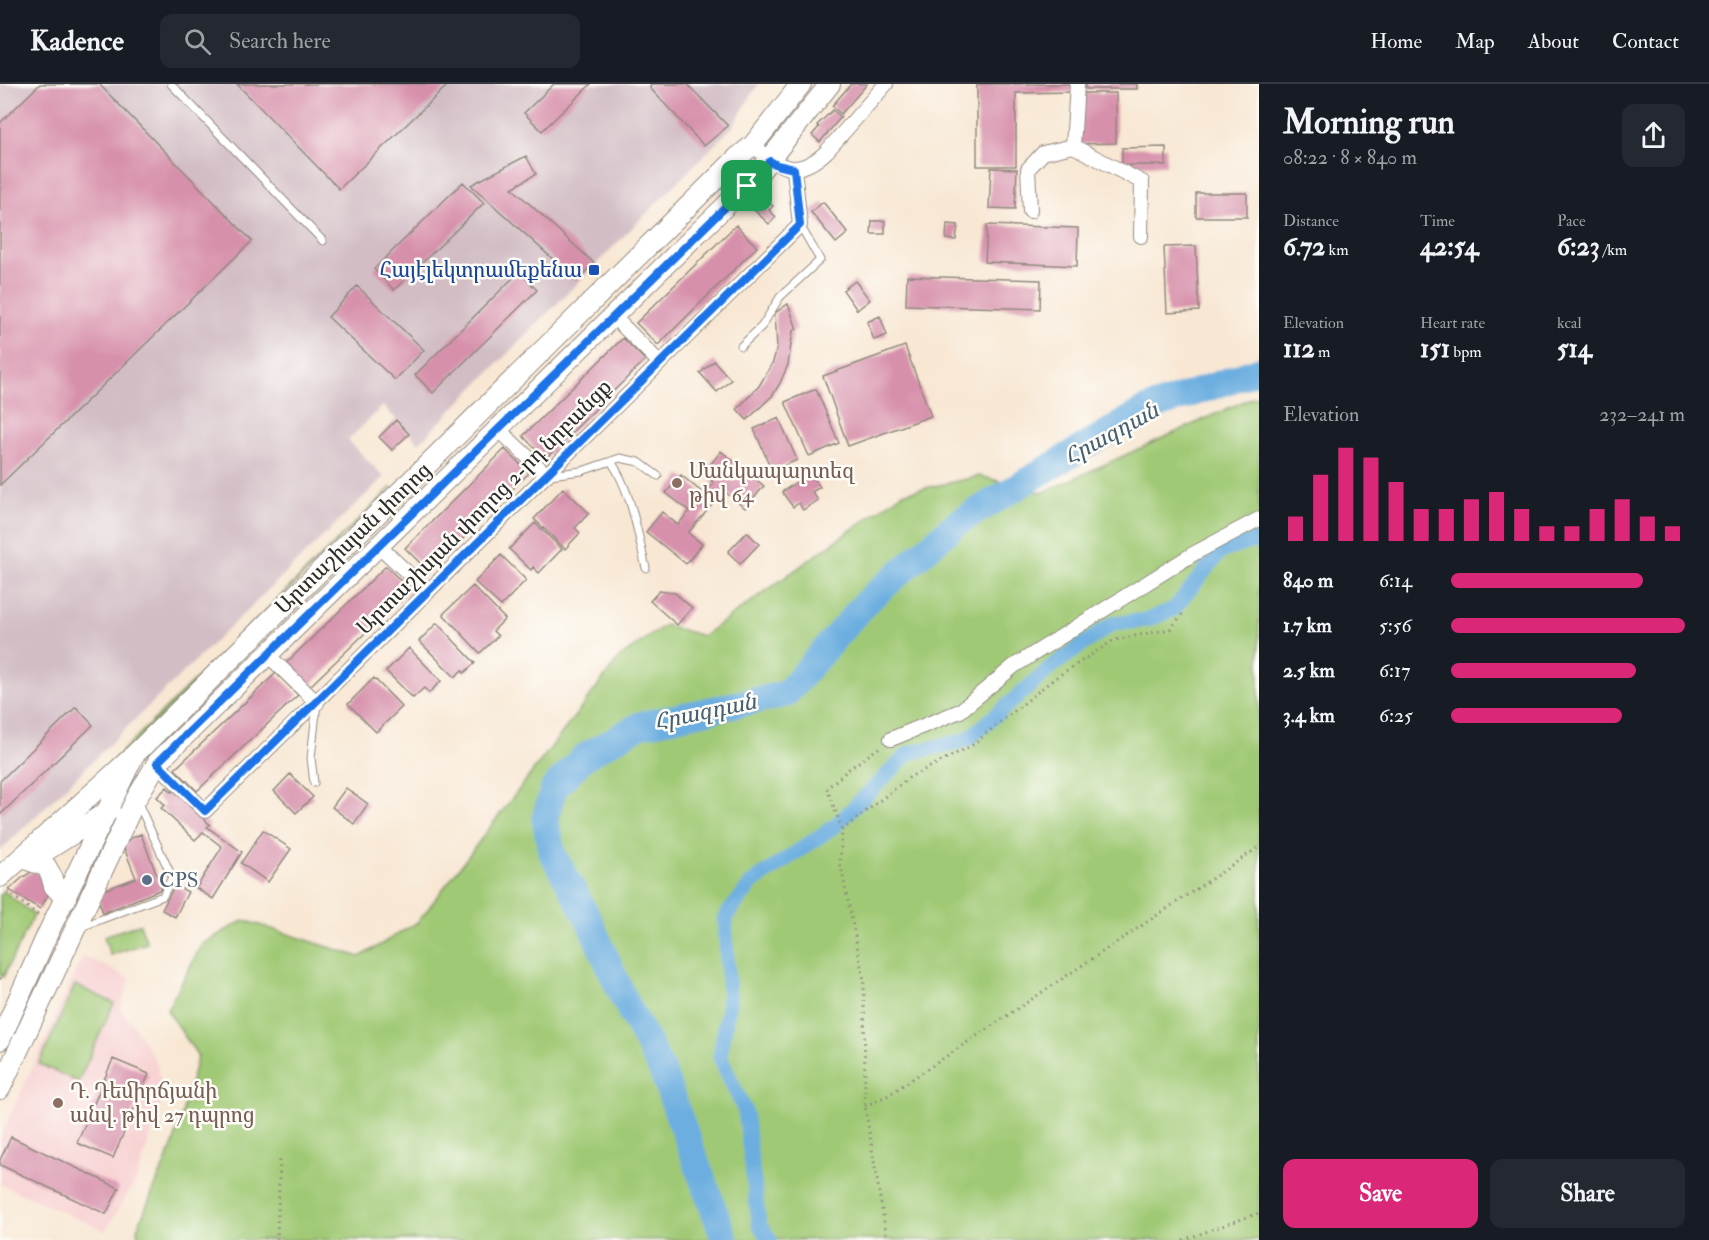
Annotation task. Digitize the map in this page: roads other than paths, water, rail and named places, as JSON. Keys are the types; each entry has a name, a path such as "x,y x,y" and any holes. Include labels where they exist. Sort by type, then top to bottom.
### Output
{"main road":[{"name":"Արտաշիսյան փողոց","path":"0,1040 48,933 134,755 738,157 753,145 801,84"},
{"name":"Արտաշիսյան փողոց","path":"0,1089 136,799 157,763 757,176 830,84"},
{"path":"1,883 134,755"},
{"path":"1,883 30,861 109,810 136,799"},
{"path":"30,861 46,866 54,885 66,899"}],"street":[{"path":"753,145 777,165 794,169 806,166 818,160 886,84"},
{"path":"1073,146 1077,84"},
{"path":"1030,211 1028,169 1044,153 1073,146 1142,182 1141,236"},
{"path":"794,169 800,225"},
{"name":"Արտաշիսյան փողոց 2-րդ նրբանցք","path":"157,763 205,811 800,225"},
{"path":"613,316 660,363"},
{"path":"498,429 547,475"},
{"path":"891,739 960,711 1014,666 1193,554 1259,519"},
{"path":"379,546 428,592"},
{"path":"268,655 317,703"}],"lane":[{"path":"171,84 323,241"},
{"path":"741,346 762,326 780,297 820,260 800,225"},
{"path":"547,475 582,471 620,458 628,458 639,462 658,476"},
{"path":"611,461 622,477 632,505 646,568"},
{"path":"314,783 311,758 317,703"},
{"path":"76,929 163,896 172,877 136,799"}],"waterway":[{"name":"Հրազդան","path":"725,1240 662,1071 623,997 588,918 552,853 545,818 554,788 584,757 640,725 786,694 865,603 957,523 1145,410 1259,370"},
{"path":"770,1240 759,1224 745,1111 720,1057 729,1001 725,917 752,883 836,825 909,753 967,740 1054,665 1112,624 1147,620 1174,609 1220,552 1253,541 1259,542"}],"place":[{"name":"Հայէլեկտրամեքենա","path":"594,270"},
{"name":"Մանկապարտեզ թիվ 64","path":"677,483"},
{"name":"CPS","path":"147,880"},
{"name":"Դ. Դեմիրճյանի անվ. թիվ 27 դպրոց","path":"58,1103"}]}
